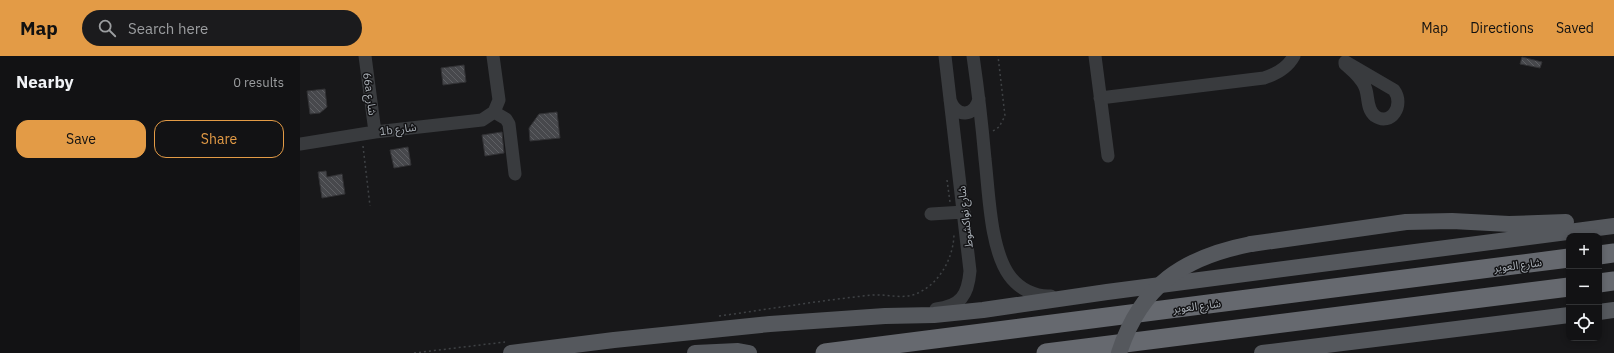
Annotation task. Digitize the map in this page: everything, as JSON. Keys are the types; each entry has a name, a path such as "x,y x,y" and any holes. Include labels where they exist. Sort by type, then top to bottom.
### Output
{"highway":[{"path":"1602,255 1614,253"},
{"name":"شارع العوير","path":"825,353 1566,258"},
{"path":"1602,283 1614,281"},
{"path":"1046,353 1566,286"}],"main road":[{"path":"1119,353 1124,336 1137,313 1158,286 1191,262 1228,248 1406,222 1452,221 1509,224 1614,220"},
{"path":"511,347 614,340 770,324 885,316 934,315 982,310 1107,292 1614,226"},
{"path":"1602,312 1614,310"},
{"path":"1262,353 1566,315"},
{"path":"703,352 738,351 749,353"}],"street":[{"name":"66a شارع","path":"365,56 375,132"},
{"path":"493,56 498,94 497,107 494,112 501,115 509,124 515,174"},
{"name":"شارع نواكشوط","path":"885,316 952,306 965,292 969,282 970,271 964,212 945,56"},
{"path":"973,56 992,223 1002,262 1009,276 1020,287 1034,294 1047,296 1107,292"},
{"path":"1094,56 1108,156"},
{"path":"1100,98 1264,78 1276,74 1285,67 1294,56"},
{"path":"1340,59 1394,90 1398,97 1399,103 1394,114 1388,118 1381,118 1371,113 1369,110 1367,92 1363,83 1355,72 1340,59"},
{"path":"950,100 952,106 962,113 974,110 979,99"},
{"name":"1b شارع","path":"300,144 375,132 475,122 489,117 494,112"},
{"path":"931,214 964,212"},
{"path":"1292,353 1327,346"}],"path":[{"path":"982,133 994,131 1003,122 1005,116 998,56"},
{"path":"362,134 370,206"},
{"path":"947,175 951,213"},
{"path":"719,316 874,295 903,297 917,294 934,282 948,262 953,248 954,232"},
{"path":"414,353 511,347"}],"building":[{"path":"1522,57 1542,62 1540,68 1520,64"},
{"path":"464,65 466,82 443,85 441,68"},
{"path":"325,89 327,107 320,113 310,114 307,91"},
{"path":"557,112 560,138 530,141 529,128 539,114"},
{"path":"502,132 504,153 485,156 482,135"},
{"path":"408,147 411,165 394,168 390,150"},
{"path":"326,171 327,177 342,174 345,194 322,198 318,172"}]}
